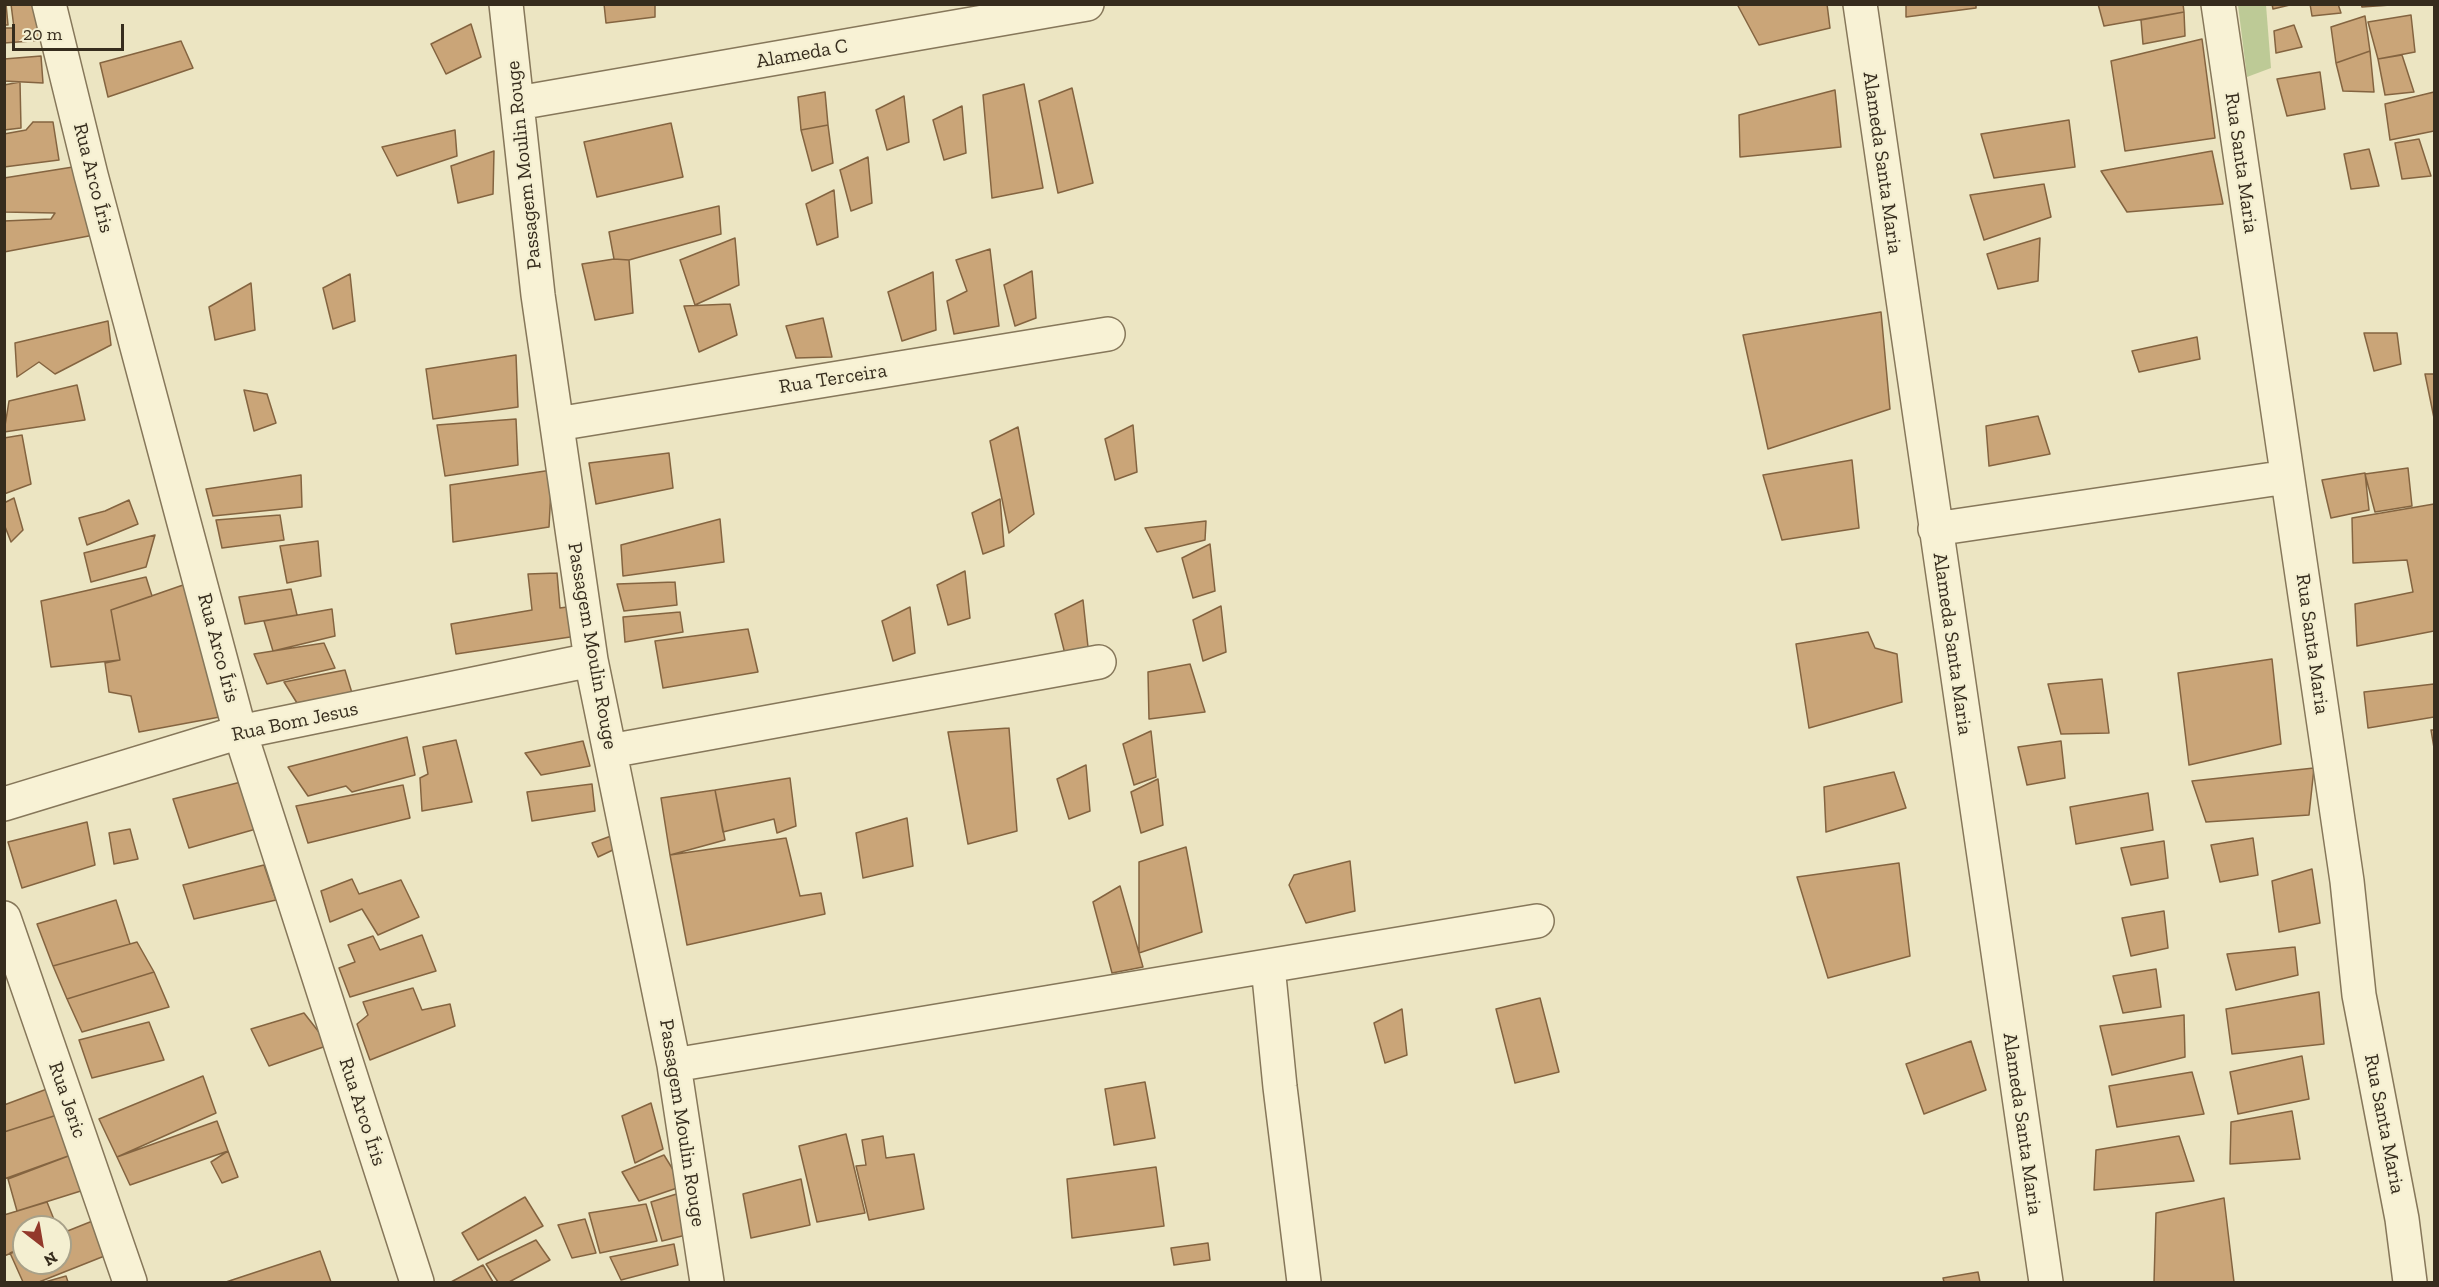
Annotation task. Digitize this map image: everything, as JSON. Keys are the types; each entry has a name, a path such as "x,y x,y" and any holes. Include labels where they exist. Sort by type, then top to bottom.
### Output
{"street":[{"name":"Rua Arco Íris","path":"49,4 91,175 240,732 417,1282"},
{"name":"Passagem Moulin Rouge","path":"506,4 538,295 591,660 674,1065 707,1282"},
{"name":"Alameda C","path":"518,103 1087,4"},
{"name":"Alameda Santa Maria","path":"1860,4 2046,1282"},
{"name":"Rua Santa Maria","path":"2218,4 2347,881 2359,995 2402,1219 2410,1282"},
{"name":"Rua Terceira","path":"557,424 1108,334"},
{"path":"1935,529 2287,477"},
{"name":"Rua Bom Jesus","path":"4,804 240,732 591,660"},
{"path":"610,751 1099,662"},
{"name":"Rua Jeric","path":"4,918 130,1282"},
{"path":"674,1065 1538,921"},
{"path":"1268,966 1304,1282"}],"green space":[{"path":"2238,5 2266,5 2271,68 2247,77"}],"building":[{"path":"4,4 6,4 8,25 4,25"},
{"path":"11,4 39,4 45,40 4,43 4,28 14,28"},
{"path":"604,4 655,4 655,17 606,23"},
{"path":"1737,4 1827,4 1830,28 1759,45"},
{"path":"1906,4 1976,4 1976,8 1906,17"},
{"path":"2098,4 2183,4 2184,12 2104,26"},
{"path":"2272,4 2294,4 2273,9"},
{"path":"2310,4 2338,4 2341,13 2312,16"},
{"path":"2361,4 2405,4 2362,7"},
{"path":"2184,12 2185,36 2143,44 2141,20"},
{"path":"2411,15 2415,52 2378,59 2368,22"},
{"path":"2365,16 2370,51 2336,63 2331,27"},
{"path":"471,24 481,57 446,74 431,44"},
{"path":"2294,25 2302,47 2276,53 2274,31"},
{"path":"2202,39 2215,138 2125,151 2111,61"},
{"path":"181,41 193,68 108,97 100,63"},
{"path":"2370,51 2374,92 2343,91 2336,63"},
{"path":"2402,55 2414,92 2385,95 2378,59"},
{"path":"41,56 43,83 4,81 4,59"},
{"path":"2320,72 2325,109 2287,116 2277,79"},
{"path":"20,82 21,128 4,130 4,85"},
{"path":"1024,84 1043,188 992,198 983,95"},
{"path":"1072,88 1093,183 1058,193 1039,101"},
{"path":"1835,90 1841,147 1740,157 1739,115"},
{"path":"825,92 828,125 801,130 798,97"},
{"path":"2434,92 2434,131 2390,140 2385,104"},
{"path":"904,96 909,142 887,150 876,110"},
{"path":"962,106 966,153 944,160 933,120"},
{"path":"2069,120 2075,167 1994,178 1981,134"},
{"path":"33,122 53,122 59,160 4,167 4,134 26,130"},
{"path":"671,123 683,177 597,197 584,142"},
{"path":"828,125 833,163 812,171 801,130"},
{"path":"455,130 457,156 397,176 382,147"},
{"path":"2419,139 2431,176 2402,179 2395,143"},
{"path":"2369,149 2379,186 2351,189 2344,154"},
{"path":"494,151 493,194 458,203 451,166"},
{"path":"2212,151 2223,204 2127,212 2101,171"},
{"path":"868,157 872,203 851,211 840,170"},
{"path":"73,167 94,235 4,252 4,221 51,219 55,213 4,212 4,178"},
{"path":"2044,184 2051,217 1984,240 1970,195"},
{"path":"834,190 838,237 817,245 806,204"},
{"path":"719,206 721,234 629,260 614,259 609,232"},
{"path":"735,238 739,285 695,305 680,260"},
{"path":"2040,238 2038,281 1998,289 1987,254"},
{"path":"990,249 999,326 954,334 947,301 967,291 956,260"},
{"path":"614,259 629,260 633,313 595,320 582,264"},
{"path":"1032,271 1036,318 1015,326 1004,285"},
{"path":"933,272 936,330 902,341 888,292"},
{"path":"350,274 355,321 333,329 323,288"},
{"path":"251,283 255,330 215,340 209,307"},
{"path":"730,304 737,335 699,352 684,306"},
{"path":"1881,312 1890,409 1768,449 1743,335"},
{"path":"823,318 832,357 796,358 786,326"},
{"path":"108,321 111,345 55,374 39,362 17,377 15,343"},
{"path":"2364,333 2397,333 2401,364 2374,371"},
{"path":"2197,337 2200,359 2139,372 2132,351"},
{"path":"516,355 518,407 433,419 426,369"},
{"path":"2425,374 2434,374 2434,418"},
{"path":"77,385 85,420 4,432 9,401"},
{"path":"244,390 267,394 276,423 254,431"},
{"path":"2038,416 2050,454 1989,466 1986,426"},
{"path":"516,419 518,465 445,476 437,425"},
{"path":"1133,425 1137,472 1115,480 1105,439"},
{"path":"1018,427 1034,514 1009,533 990,441"},
{"path":"22,435 31,484 4,494 4,438"},
{"path":"669,453 673,488 596,504 589,463"},
{"path":"1852,460 1859,528 1782,540 1763,475"},
{"path":"2408,468 2412,506 2375,512 2365,474"},
{"path":"552,470 549,527 453,542 450,485"},
{"path":"2365,473 2369,510 2331,518 2322,480"},
{"path":"301,475 302,507 213,516 206,489"},
{"path":"14,498 23,530 11,542 4,524 4,503"},
{"path":"1000,499 1004,546 983,554 972,513"},
{"path":"129,500 138,524 87,545 79,518 105,511"},
{"path":"2434,504 2434,631 2357,646 2355,604 2413,592 2407,560 2353,563 2352,518"},
{"path":"280,515 284,540 222,548 216,520"},
{"path":"720,519 724,562 623,576 621,545"},
{"path":"1206,521 1205,540 1157,552 1145,528"},
{"path":"155,535 146,567 91,582 84,553"},
{"path":"318,541 321,576 287,583 280,546"},
{"path":"1210,544 1215,591 1193,598 1182,558"},
{"path":"965,571 970,618 948,625 937,585"},
{"path":"557,573 560,608 574,606 577,636 456,654 451,624 532,610 528,574"},
{"path":"146,577 152,596 111,610 120,660 51,667 41,601"},
{"path":"675,582 677,605 624,611 617,584"},
{"path":"186,584 225,716 139,732 131,696 109,692 105,663 120,660 111,610"},
{"path":"291,589 297,615 245,624 239,597"},
{"path":"1083,600 1088,647 1065,654 1055,614"},
{"path":"1221,606 1226,652 1203,661 1193,620"},
{"path":"910,607 915,653 893,661 882,621"},
{"path":"332,609 335,636 273,651 264,621"},
{"path":"680,612 683,632 625,642 623,617"},
{"path":"748,629 758,672 663,688 655,641"},
{"path":"1868,632 1875,648 1897,654 1902,702 1809,728 1796,644"},
{"path":"324,643 335,668 267,684 254,654"},
{"path":"2272,659 2281,744 2189,765 2178,673"},
{"path":"1190,664 1205,712 1149,719 1148,672"},
{"path":"345,670 352,693 297,703 284,682"},
{"path":"2102,679 2109,733 2061,734 2048,684"},
{"path":"2434,684 2434,717 2368,728 2364,692"},
{"path":"1009,728 1017,831 968,844 948,732"},
{"path":"2431,730 2434,730 2434,748"},
{"path":"1151,731 1156,777 1134,785 1123,744"},
{"path":"407,737 415,775 352,792 346,786 308,796 288,767"},
{"path":"456,740 472,802 422,811 420,778 428,774 423,747"},
{"path":"583,741 590,766 541,775 525,753"},
{"path":"2061,741 2065,778 2027,785 2018,747"},
{"path":"1086,765 1090,811 1069,819 1057,779"},
{"path":"2314,768 2309,815 2206,822 2192,781"},
{"path":"1894,772 1906,808 1826,832 1824,787"},
{"path":"790,778 796,826 777,833 774,819 723,832 715,790"},
{"path":"1158,779 1163,825 1141,833 1131,792"},
{"path":"241,782 256,829 189,848 173,799"},
{"path":"592,784 595,811 532,821 527,792"},
{"path":"403,785 410,818 308,843 296,806"},
{"path":"715,790 725,840 670,855 661,798"},
{"path":"2148,793 2153,830 2076,844 2070,807"},
{"path":"907,818 913,866 863,878 856,833"},
{"path":"87,822 95,865 22,888 8,842"},
{"path":"130,829 138,859 114,864 109,833"},
{"path":"611,836 615,849 598,857 592,843"},
{"path":"786,838 800,896 821,893 825,914 687,945 670,855"},
{"path":"2253,838 2258,875 2220,882 2211,845"},
{"path":"2164,841 2168,878 2131,885 2121,848"},
{"path":"1186,847 1202,932 1139,953 1139,862"},
{"path":"1350,861 1355,911 1306,923 1289,885 1294,875"},
{"path":"1899,863 1910,956 1828,978 1797,877"},
{"path":"264,865 276,900 194,919 183,885"},
{"path":"2312,869 2320,923 2279,932 2272,881"},
{"path":"352,879 359,894 401,880 419,917 378,935 362,909 330,922 321,891"},
{"path":"1120,886 1143,967 1112,973 1093,902"},
{"path":"116,900 130,944 53,966 37,924"},
{"path":"2164,911 2168,948 2131,956 2122,918"},
{"path":"422,935 436,971 350,997 339,968 355,962 348,945 373,936 380,950"},
{"path":"137,942 154,972 67,999 53,966"},
{"path":"2295,947 2298,975 2236,990 2227,954"},
{"path":"2156,969 2161,1007 2123,1013 2113,976"},
{"path":"154,972 169,1007 82,1032 67,999"},
{"path":"413,988 422,1010 450,1004 455,1026 370,1060 357,1024 368,1015 363,1002"},
{"path":"2319,992 2324,1044 2232,1054 2226,1009"},
{"path":"1540,998 1559,1072 1515,1083 1496,1009"},
{"path":"1402,1009 1407,1055 1385,1063 1374,1023"},
{"path":"304,1013 329,1045 269,1066 251,1029"},
{"path":"2184,1015 2185,1057 2112,1075 2100,1026"},
{"path":"149,1022 164,1060 92,1078 79,1040"},
{"path":"1971,1041 1986,1090 1924,1114 1906,1064"},
{"path":"2302,1056 2309,1099 2238,1114 2230,1072"},
{"path":"2192,1072 2204,1114 2117,1127 2109,1086"},
{"path":"203,1076 216,1113 117,1157 99,1119"},
{"path":"1145,1082 1155,1138 1114,1145 1105,1089"},
{"path":"47,1089 57,1115 4,1132 4,1105"},
{"path":"651,1103 663,1149 635,1163 622,1116"},
{"path":"2292,1111 2300,1159 2230,1164 2231,1122"},
{"path":"57,1115 71,1155 4,1179 4,1132"},
{"path":"217,1121 228,1151 130,1185 117,1157"},
{"path":"846,1134 865,1213 817,1222 799,1146"},
{"path":"883,1136 886,1158 914,1154 924,1209 869,1220 856,1166 866,1165 862,1140"},
{"path":"2179,1136 2194,1181 2094,1190 2096,1150"},
{"path":"228,1151 238,1177 222,1183 211,1162"},
{"path":"71,1155 84,1190 17,1211 8,1179"},
{"path":"664,1155 683,1186 639,1201 622,1172"},
{"path":"1156,1167 1164,1226 1072,1238 1067,1179"},
{"path":"801,1179 810,1225 751,1238 743,1194"},
{"path":"683,1192 690,1234 662,1241 651,1202"},
{"path":"525,1197 543,1226 478,1260 462,1233"},
{"path":"2224,1198 2234,1282 2154,1282 2156,1213"},
{"path":"47,1202 52,1215 12,1215 12,1253 4,1256 4,1215"},
{"path":"646,1204 657,1241 600,1253 589,1213"},
{"path":"100,1218 112,1253 72,1269 72,1229"},
{"path":"585,1219 596,1253 572,1258 558,1225"},
{"path":"536,1240 550,1260 509,1282 498,1282 486,1264"},
{"path":"1208,1243 1210,1260 1174,1265 1171,1248"},
{"path":"674,1244 678,1265 621,1280 610,1257"},
{"path":"320,1251 331,1282 226,1282"},
{"path":"483,1265 493,1282 451,1282"},
{"path":"1978,1272 1980,1282 1944,1282 1943,1278"},
{"path":"20,1275 57,1275 39,1282 23,1282"},
{"path":"66,1276 68,1282 45,1282"}]}
